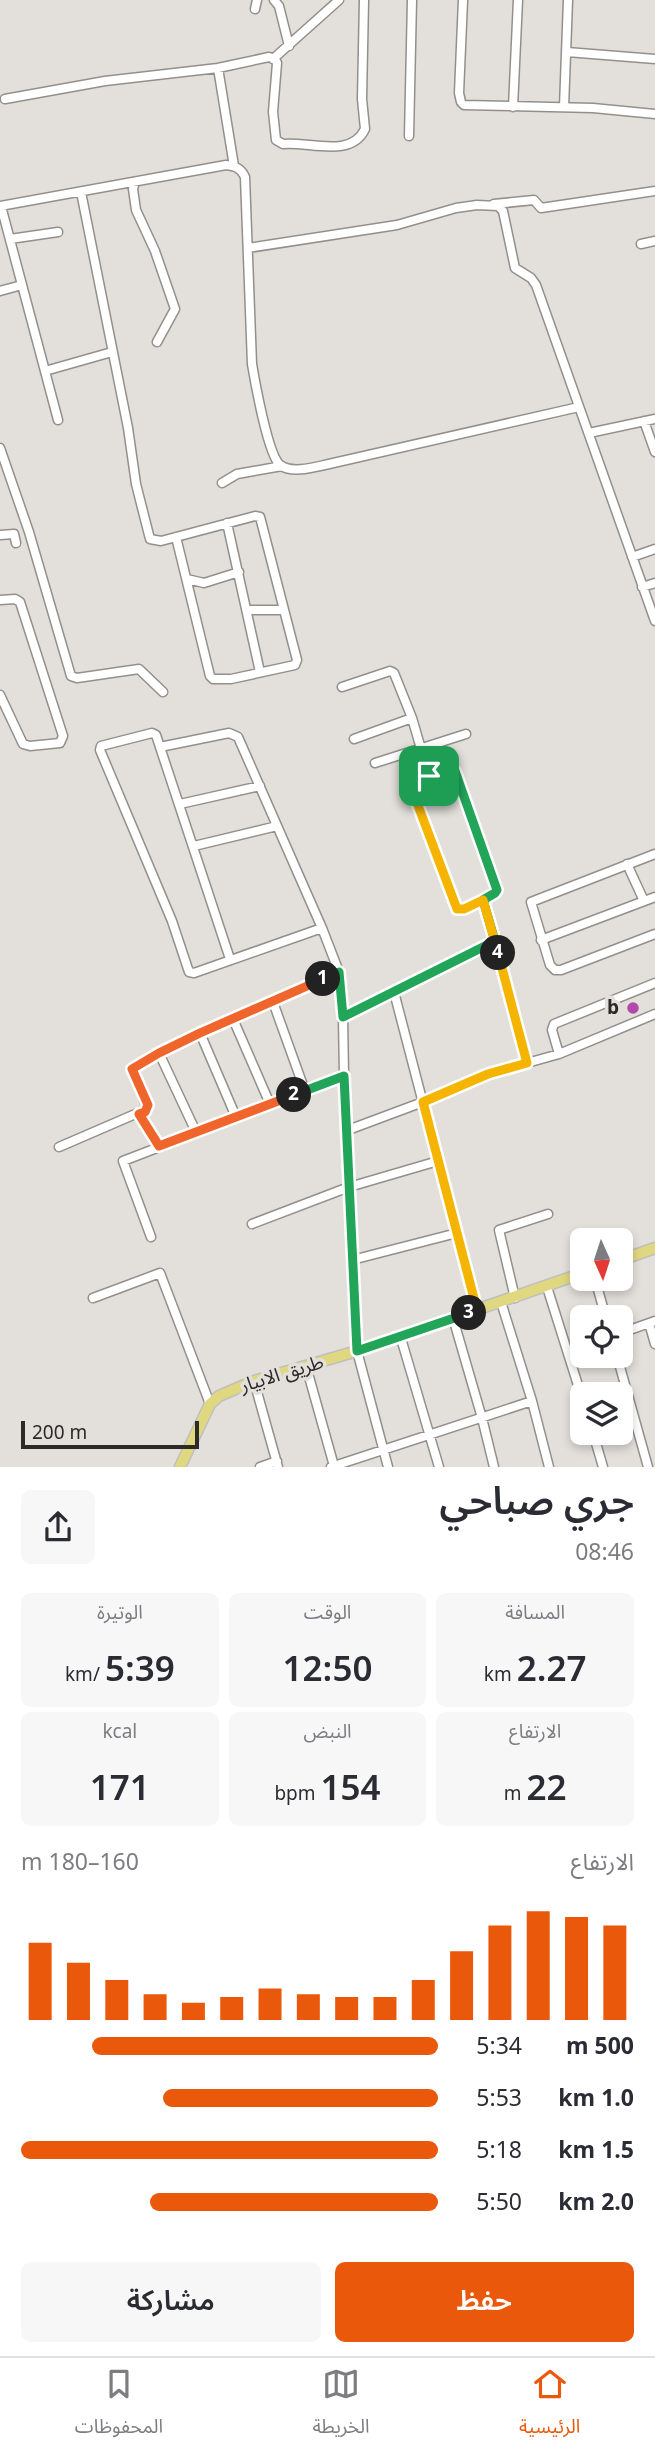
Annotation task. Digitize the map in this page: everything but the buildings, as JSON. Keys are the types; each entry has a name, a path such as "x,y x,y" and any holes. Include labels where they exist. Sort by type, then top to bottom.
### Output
{"main road":[{"path":"634,1255 655,1248"},
{"name":"طريق الابيار","path":"209,1404 219,1396 254,1381 357,1351 570,1278"},
{"path":"180,1467 209,1404"}],"street":[{"path":"274,0 279,6 289,46"},
{"path":"5,99 105,81 218,68 261,57 273,59 340,0"},
{"path":"273,59 277,69 273,123 278,142 341,146 356,140 365,129 362,99 364,0"},
{"path":"409,136 412,0"},
{"path":"463,0 461,102 464,105 564,107 655,114"},
{"path":"513,107 518,0"},
{"path":"564,107 567,0"},
{"path":"567,52 655,59"},
{"path":"218,68 233,166"},
{"path":"58,420 1,206 226,165 233,166 243,172 245,177 249,323 255,386 274,456 282,466"},
{"path":"135,182 133,189 136,210 155,251 175,309 157,342"},
{"path":"248,248 397,225 456,208 534,200 541,208 655,191"},
{"path":"82,192 136,484 150,539 161,541 227,523 255,516 260,517 296,663 231,679 217,680 210,676 176,537"},
{"path":"494,204 503,211 515,268 531,278 536,285 655,621"},
{"path":"10,239 58,232"},
{"path":"641,244 655,241"},
{"path":"0,291 23,285"},
{"path":"45,372 112,352"},
{"path":"222,483 237,474 282,466 293,469 329,464 579,407"},
{"path":"589,433 655,419"},
{"path":"644,421 655,452"},
{"path":"0,447 29,532 71,676 77,678 139,669 163,692"},
{"path":"227,523 260,672"},
{"path":"0,535 14,534 16,543"},
{"path":"632,557 655,549"},
{"path":"187,579 204,583 239,572"},
{"path":"642,587 655,583"},
{"path":"0,600 15,599 20,603 63,736 62,741 23,744 0,695"},
{"path":"247,610 283,610"},
{"path":"342,687 392,671 412,718 429,776"},
{"path":"354,739 412,718"},
{"path":"230,959 156,735 152,733 101,746 100,750 172,921 189,972 194,973 322,928"},
{"path":"160,747 229,733 238,737 339,972 357,1351 388,1467"},
{"path":"375,763 466,734"},
{"path":"448,769 455,771 497,890 483,900 464,909 457,909 411,787 414,781 448,769"},
{"path":"180,804 260,786"},
{"path":"194,846 277,826"},
{"path":"655,854 531,902 541,940 550,965 555,970 655,934"},
{"path":"627,864 644,901"},
{"path":"541,940 655,897"},
{"path":"483,900 527,1063"},
{"path":"343,1017 495,941"},
{"path":"59,1147 145,1112 148,1105 133,1067 200,1033 339,972"},
{"path":"559,1054 551,1030 554,1024 655,983"},
{"path":"394,992 477,1310"},
{"path":"273,1002 304,1091"},
{"path":"348,1130 488,1074 559,1054 655,1014"},
{"path":"233,1019 270,1104"},
{"path":"200,1033 236,1117"},
{"path":"159,1053 195,1132"},
{"path":"151,1237 123,1161 344,1076"},
{"path":"139,1114 159,1146"},
{"path":"252,1224 349,1187 438,1161"},
{"path":"514,1298 499,1230 548,1214"},
{"path":"352,1260 457,1233"},
{"path":"93,1298 160,1273 209,1404"},
{"path":"547,1287 577,1382"},
{"path":"501,1302 532,1401 549,1467"},
{"path":"453,1318 494,1467"},
{"path":"633,1329 652,1322 655,1343"},
{"path":"400,1335 439,1467"},
{"path":"306,1366 332,1466 532,1401"},
{"path":"620,1368 648,1467"},
{"path":"254,1381 278,1464 260,1467"},
{"path":"597,1445 603,1467"}],"place":[{"name":"b","path":"633,1008"}],"route":[{"path":"429,776 414,781 411,787 457,909 464,909 483,900 486,908 511,998 527,1063 488,1074 423,1102 477,1310 357,1351 344,1076 159,1146 139,1114 145,1112 148,1105 132,1069 200,1033 339,972 343,1017 495,941 483,900 497,890 455,771 452,768 429,776"}]}
